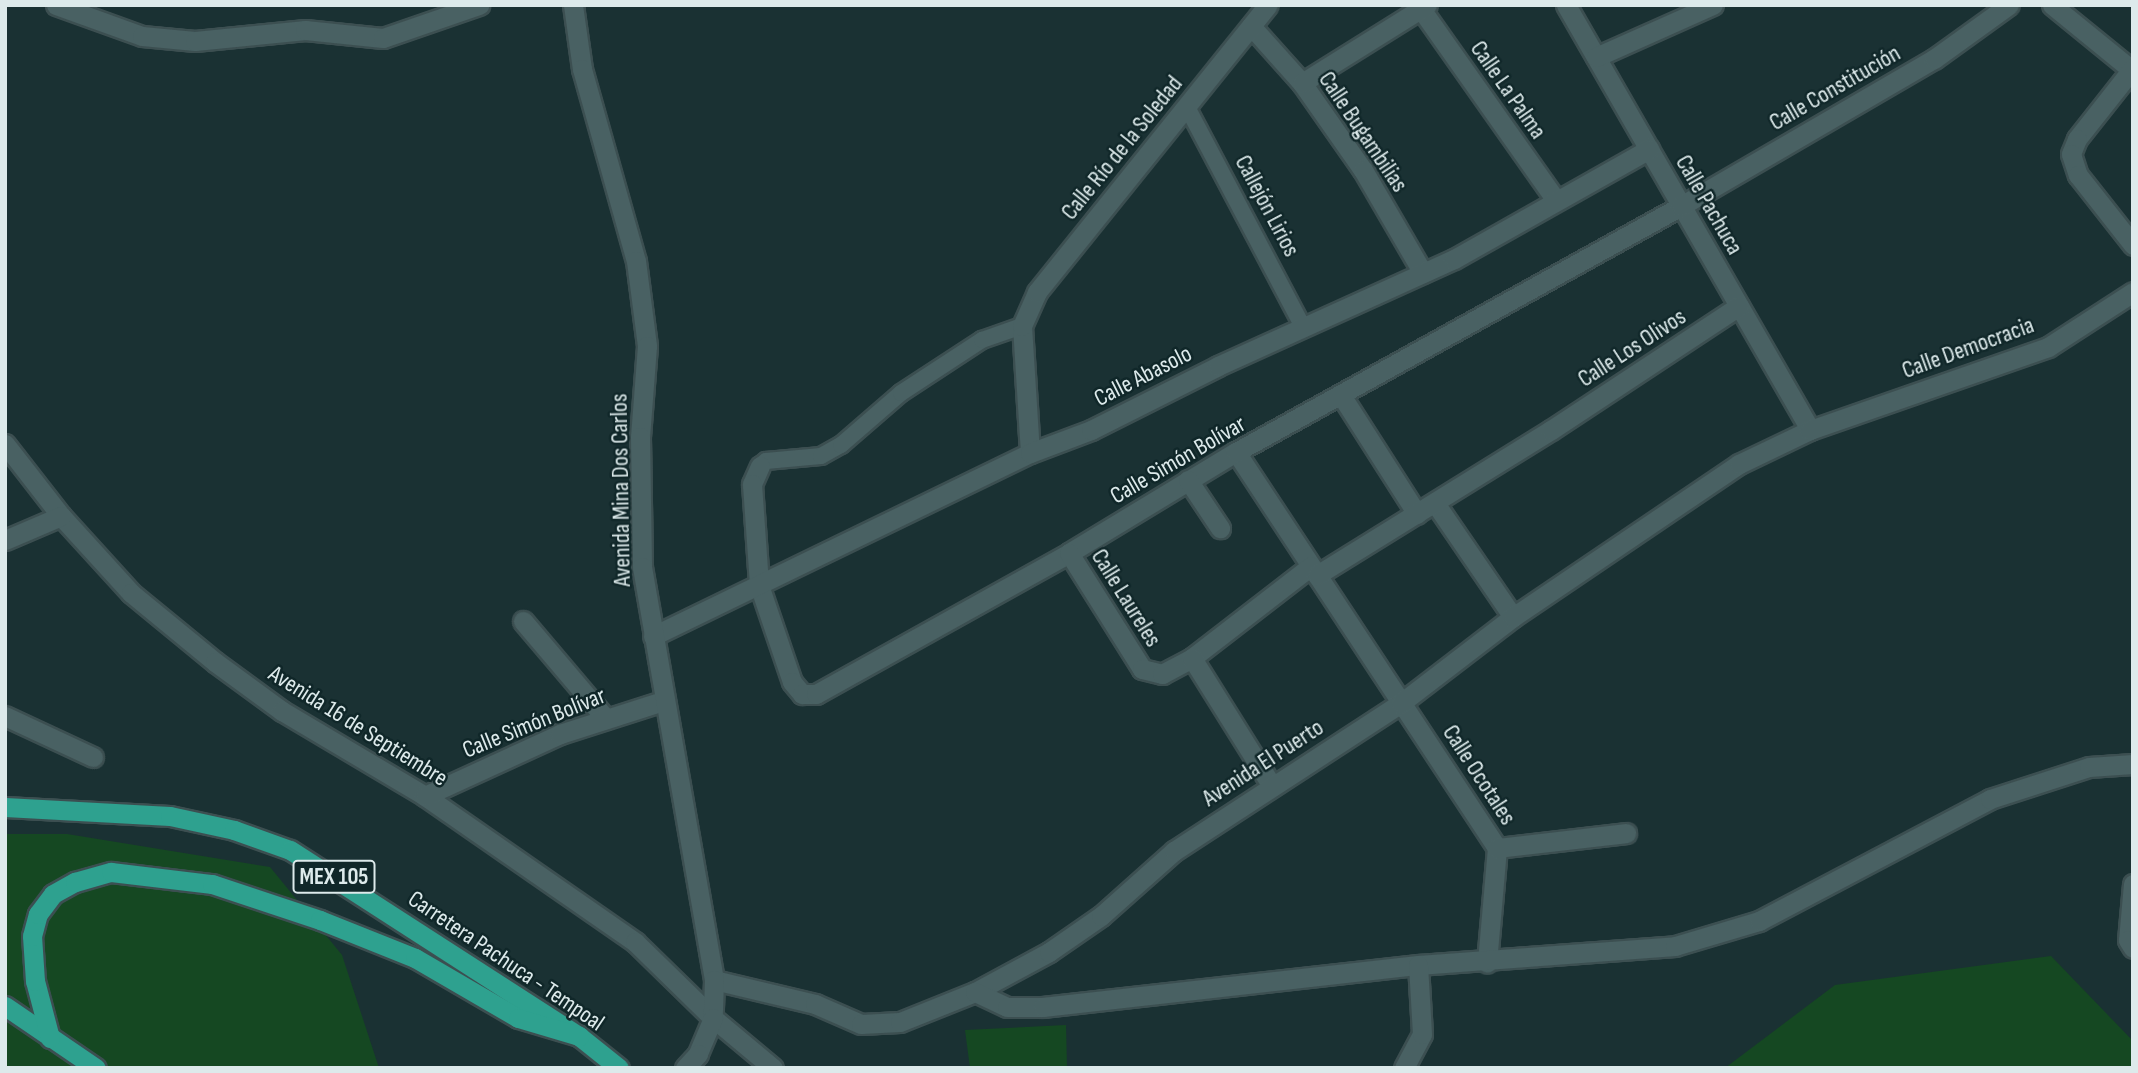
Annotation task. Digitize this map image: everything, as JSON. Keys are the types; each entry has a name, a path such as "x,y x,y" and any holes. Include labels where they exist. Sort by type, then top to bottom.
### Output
{"main road":[{"name":"Carretera Pachuca - Tempoal","path":"5,807 170,816 234,830 290,850 579,1036 618,1068"},
{"path":"50,1038 35,981 33,936 38,914 64,888 111,872 212,884 320,919 415,958 518,1018 579,1036"},
{"path":"5,1006 96,1068"}],"street":[{"path":"56,5 142,36 195,41 305,30 383,38 479,5"},
{"name":"Avenida Mina Dos Carlos","path":"573,5 582,69 631,232 647,346 640,437 642,566 663,701 714,980 713,1018 698,1054 685,1068"},
{"name":"Calle Río de la Soledad","path":"1022,326 1037,292 1268,5"},
{"name":"Calle Pachuca","path":"1566,5 1810,430"},
{"path":"1596,57 1713,5"},
{"name":"Calle Constitución","path":"1681,206 1934,59 2009,5"},
{"path":"2052,5 2132,69 2077,139 2071,155 2078,175 2133,245"},
{"path":"1302,83 1424,7"},
{"name":"Calle La Palma","path":"1424,7 1555,199"},
{"name":"Calle Bugambilias","path":"1251,26 1302,83 1363,170 1423,273"},
{"name":"Callejón Lirios","path":"1187,107 1303,327"},
{"name":"Calle Abasolo","path":"653,636 1030,453 1091,430 1303,327 1423,273 1648,149"},
{"name":"Calle Simón Bolívar","path":"759,585 792,682 802,694 816,694 1069,553 1236,452 1681,206"},
{"name":"Calle Democracia","path":"1810,430 2048,347 2133,292"},
{"name":"Calle Los Olivos","path":"1435,503 1739,306"},
{"path":"759,585 752,484 760,466 766,461 821,456 842,445 901,393 982,340 1022,326 1030,453"},
{"path":"1341,395 1417,514"},
{"name":"Avenida El Puerto","path":"714,980 815,1004 861,1024 900,1022 975,992 1049,953 1101,916 1174,851 1401,703 1513,617 1740,464 1810,430"},
{"name":"Avenida 16 de Septiembre","path":"5,444 61,516 131,593 215,662 282,711 425,796 635,942 713,1018"},
{"path":"1236,452 1401,703"},
{"path":"1188,480 1220,528"},
{"path":"1272,786 1192,658 1314,571 1435,503 1513,617"},
{"path":"5,540 61,516"},
{"name":"Calle Laureles","path":"1069,553 1142,669 1162,674 1192,658"},
{"path":"523,621 606,719"},
{"name":"Calle Simón Bolívar","path":"425,796 560,734 663,701"},
{"name":"Calle Ocotales","path":"1401,703 1497,848 1487,963"},
{"path":"5,716 93,757"},
{"path":"975,992 1007,1007 1043,1006 1418,965 1487,963 1675,946 1759,921 1990,799 2089,767 2133,764"},
{"path":"1497,848 1626,833"},
{"path":"2133,884 2128,940 2133,948"},
{"path":"1404,1068 1422,1034 1418,965"},
{"path":"713,1018 773,1068"}],"green space":[{"path":"5,834 67,834 270,867 342,955 379,1068 5,1068"},
{"path":"2051,956 2133,1041 2133,1068 1725,1068 1835,985"},
{"path":"1066,1025 1067,1068 970,1068 965,1030"}]}
